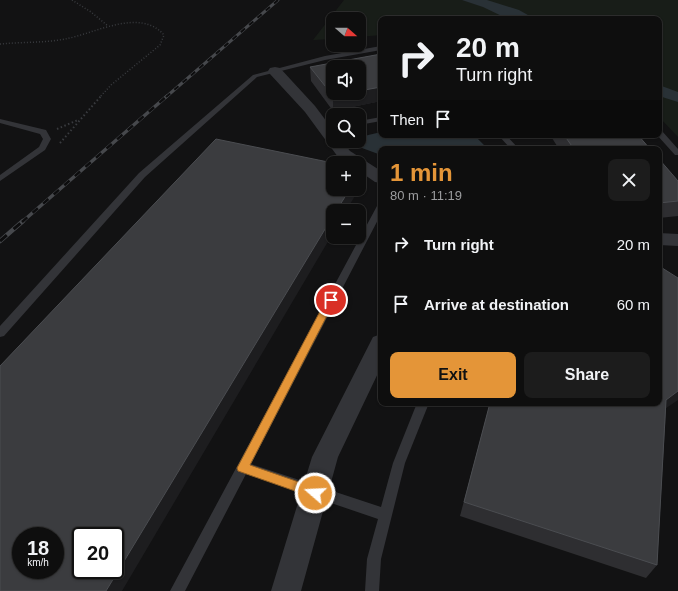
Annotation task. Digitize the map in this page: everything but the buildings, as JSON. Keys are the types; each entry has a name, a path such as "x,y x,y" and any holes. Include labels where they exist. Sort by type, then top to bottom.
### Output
{"street":[{"path":"275,71 326,129"},
{"path":"340,148 347,156"},
{"path":"366,168 378,176"},
{"path":"662,239 678,240"},
{"path":"286,591 325,457 378,349"}],"lane":[{"path":"0,334 142,176 254,76 325,58 378,49"},
{"path":"366,122 378,120"},
{"path":"0,121 43,132 47,139 42,148 0,179"},
{"path":"662,136 678,154"},
{"path":"505,138 512,146"},
{"path":"177,591 378,212"},
{"path":"372,591 374,559 399,463 422,406"},
{"path":"242,468 386,515"}],"path":[{"path":"72,0 98,16 108,26"},
{"path":"0,44 65,39 108,26 127,23 145,24 157,27 164,35 160,45 111,85 56,147"},
{"path":"44,134 80,119"}],"shaded area":[{"path":"344,0 678,0 678,137 662,120 662,16 378,16 378,35 366,36 366,12 335,12"},
{"path":"462,0 487,0 519,10 530,16 502,16 483,7"},
{"path":"326,23 326,39 313,40"},
{"path":"662,86 678,92 678,102 662,97"},
{"path":"378,133 378,138 477,138 485,146 378,146 378,154 362,148 366,148 366,136"}],"railway":[{"path":"166,97 278,0"},
{"path":"22,222 167,96"},
{"path":"0,241 23,221"}],"route":[{"path":"315,493 242,468 331,300"}]}
